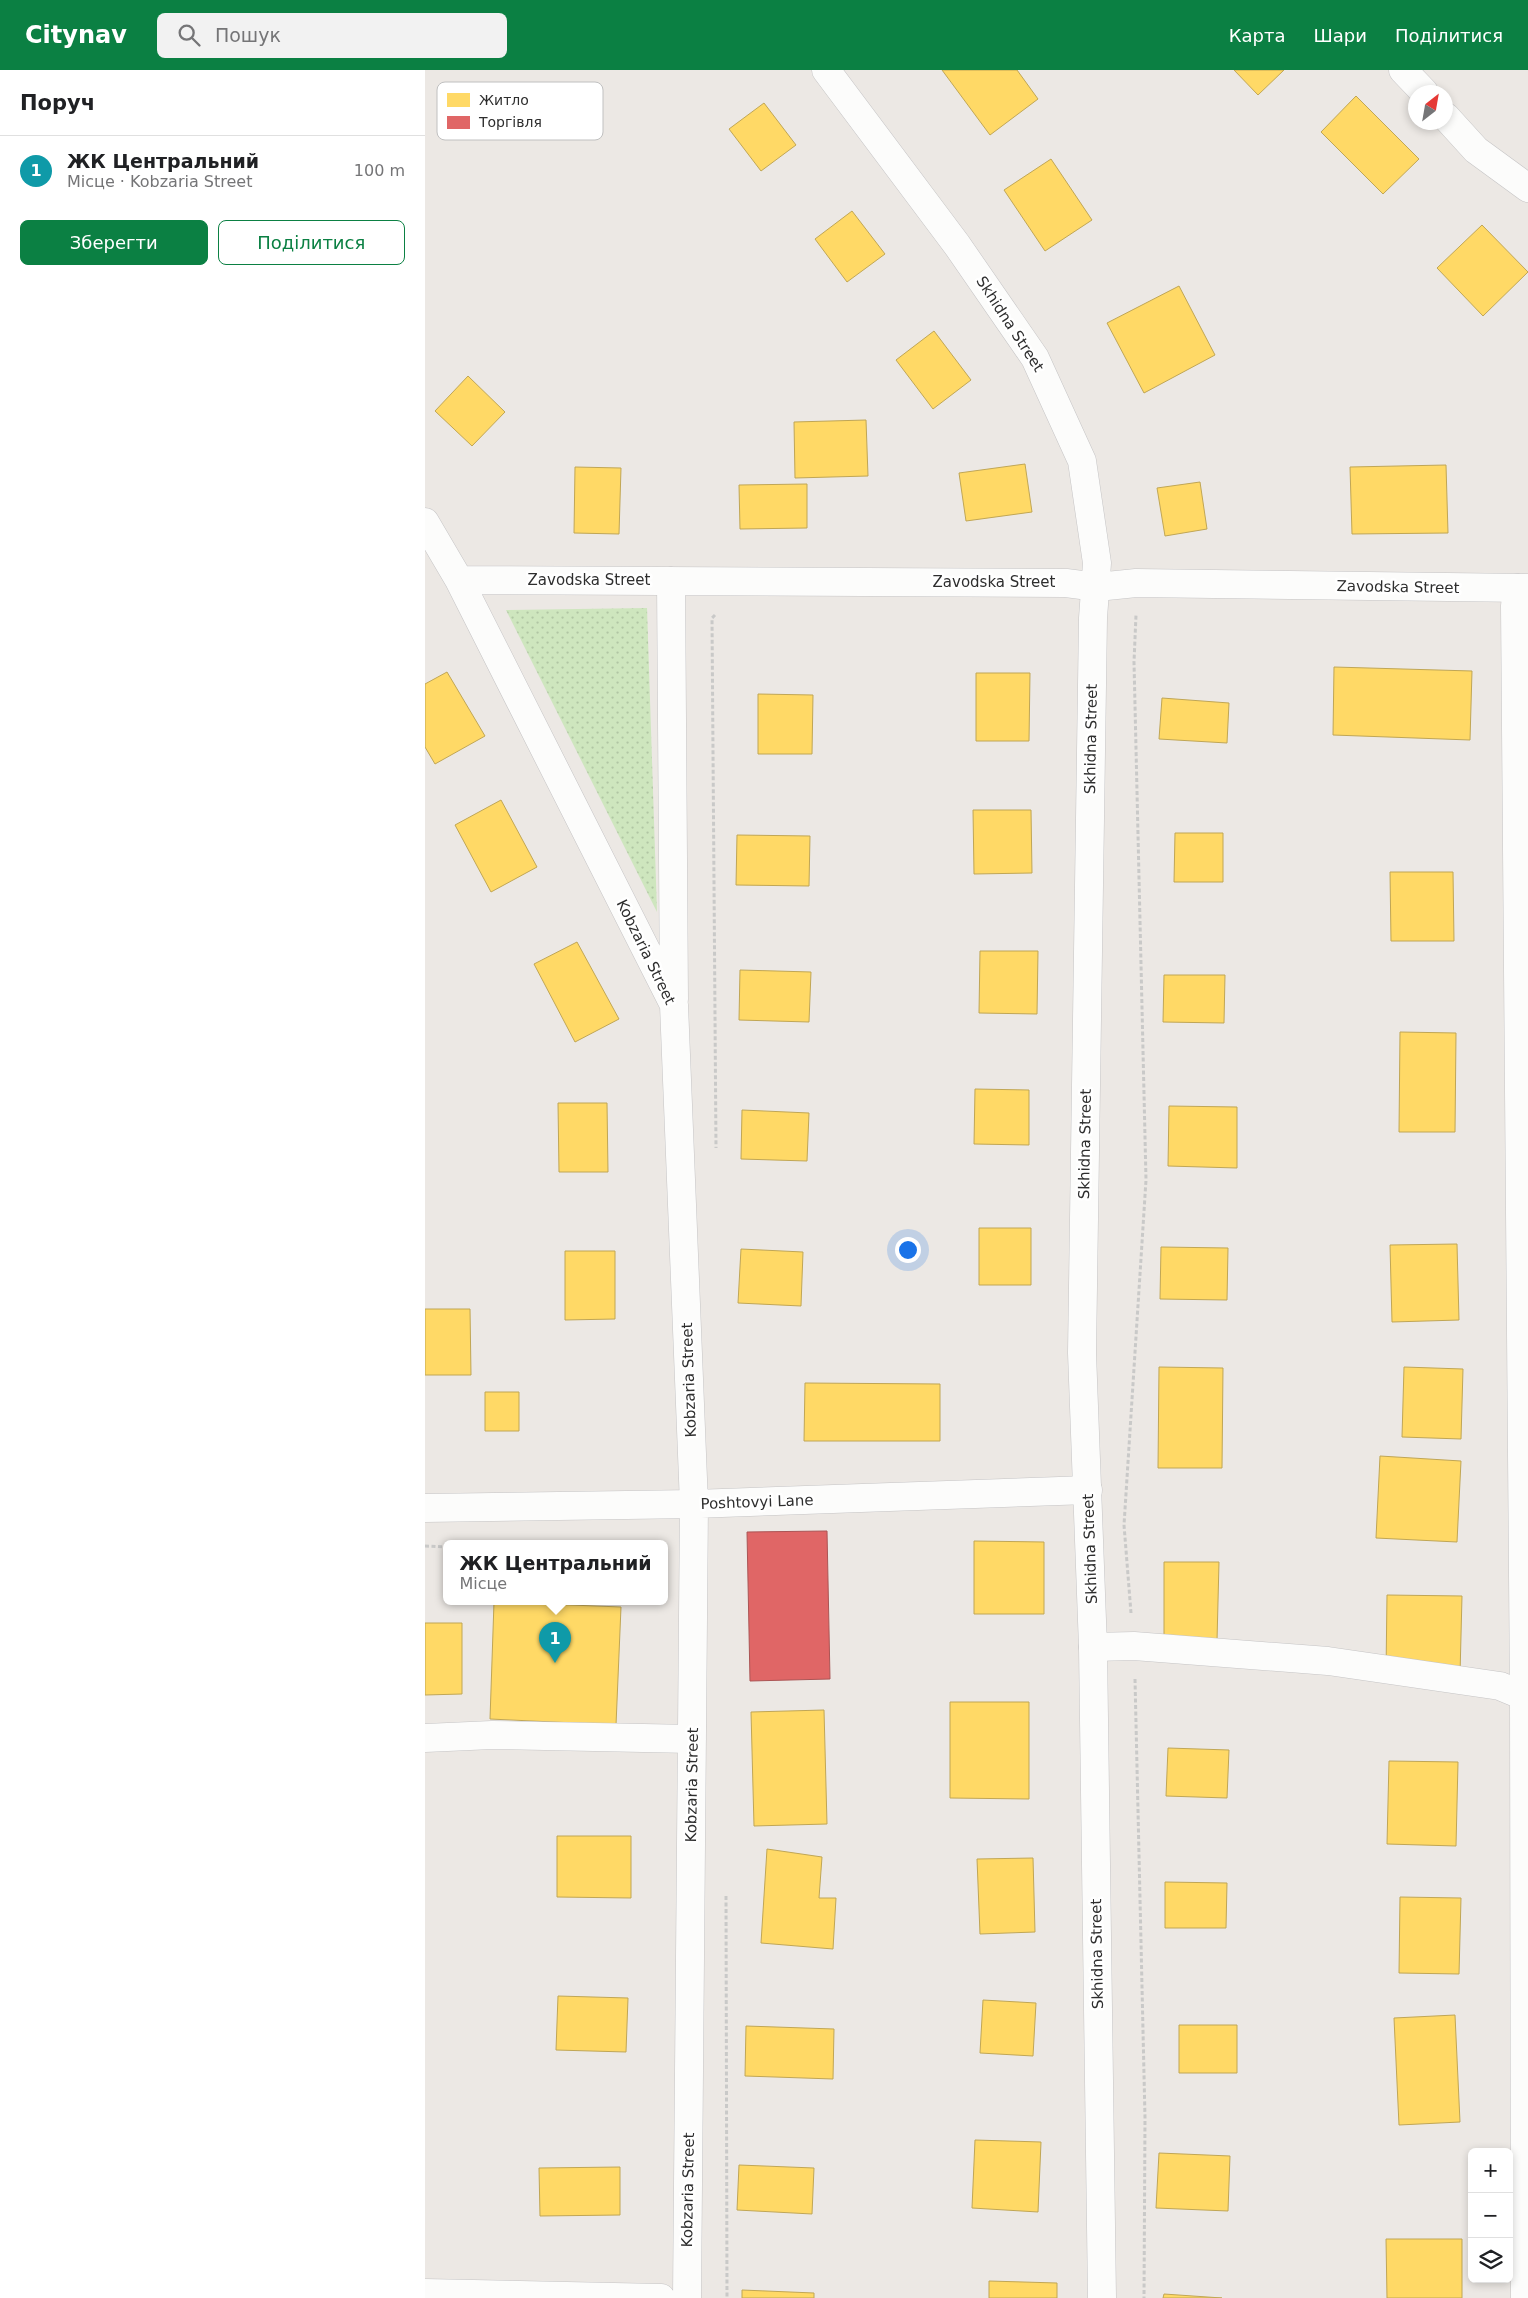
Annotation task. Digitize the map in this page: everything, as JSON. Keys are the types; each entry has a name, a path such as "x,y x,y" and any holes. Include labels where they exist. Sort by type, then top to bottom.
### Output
{"street":[{"name":"Skhidna Street","path":"826,70 957,245 1035,358 1082,460 1097,563 1093,638 1082,1353 1093,1647 1102,2298"},
{"path":"1403,70 1417,85"},
{"path":"1453,125 1476,150 1528,188"},
{"name":"Kobzaria Street","path":"425,522 459,580 674,1006 694,1504 687,2298"},
{"name":"Zavodska Street","path":"459,580 1066,582 1097,587 1136,583 1523,588"},
{"path":"671,581 674,1006"},
{"path":"1523,588 1515,616 1524,1696 1525,2298"},
{"name":"Poshtovyi Lane","path":"425,1508 694,1504 1088,1490"},
{"path":"1093,1647 1134,1646 1328,1661 1500,1686 1524,1696"},
{"path":"425,1738 492,1735 692,1739"},
{"path":"425,2293 661,2298"}],"path":[{"path":"425,1546 443,1547"}],"green space":[{"path":"647,608 657,912 506,610"}],"building: Житло":[{"path":"942,70 1017,70 1038,99 990,135"},
{"path":"1234,70 1284,70 1258,95"},
{"path":"1356,96 1419,159 1383,194 1321,132"},
{"path":"764,103 796,145 761,171 729,129"},
{"path":"1051,159 1092,220 1045,251 1004,190"},
{"path":"852,211 885,254 847,282 815,239"},
{"path":"1482,225 1528,272 1483,316 1437,268"},
{"path":"1179,286 1215,355 1144,393 1107,323"},
{"path":"934,331 971,380 933,409 896,360"},
{"path":"468,376 505,412 472,446 435,411"},
{"path":"866,420 868,476 795,478 794,422"},
{"path":"1025,464 1032,512 966,521 959,473"},
{"path":"1446,465 1448,533 1352,534 1350,467"},
{"path":"575,467 621,468 619,534 574,533"},
{"path":"1200,482 1207,529 1165,536 1157,488"},
{"path":"807,484 807,528 740,529 739,485"},
{"path":"1334,667 1472,671 1470,740 1333,735"},
{"path":"447,672 485,736 435,764 425,747 425,684"},
{"path":"976,673 1030,673 1029,741 976,741"},
{"path":"758,694 813,695 812,754 758,754"},
{"path":"1162,698 1229,703 1227,743 1159,739"},
{"path":"501,800 537,867 491,892 455,825"},
{"path":"973,810 1031,810 1032,873 974,874"},
{"path":"1175,833 1223,833 1223,882 1174,882"},
{"path":"737,835 810,836 809,886 736,885"},
{"path":"1390,872 1453,872 1454,941 1391,941"},
{"path":"577,942 619,1019 575,1042 534,964"},
{"path":"980,951 1038,951 1037,1014 979,1013"},
{"path":"740,970 811,972 809,1022 739,1020"},
{"path":"1164,975 1225,975 1224,1023 1163,1022"},
{"path":"1400,1032 1456,1033 1455,1132 1399,1132"},
{"path":"975,1089 1029,1090 1029,1145 974,1144"},
{"path":"558,1103 607,1103 608,1172 559,1172"},
{"path":"1169,1106 1237,1107 1237,1168 1168,1166"},
{"path":"742,1110 809,1113 807,1161 741,1159"},
{"path":"979,1228 1031,1228 1031,1285 979,1285"},
{"path":"1457,1244 1459,1320 1392,1322 1390,1245"},
{"path":"1161,1247 1228,1248 1227,1300 1160,1299"},
{"path":"741,1249 803,1252 801,1306 738,1303"},
{"path":"565,1251 615,1251 615,1319 565,1320"},
{"path":"425,1309 470,1309 471,1375 425,1375"},
{"path":"1159,1367 1223,1368 1222,1468 1158,1468"},
{"path":"1404,1367 1463,1369 1461,1439 1402,1437"},
{"path":"805,1383 940,1384 940,1441 804,1441"},
{"path":"485,1392 519,1392 519,1431 485,1431"},
{"path":"1380,1456 1461,1461 1457,1542 1376,1538"},
{"path":"974,1541 1044,1542 1044,1614 974,1614"},
{"path":"1164,1562 1219,1562 1217,1641 1164,1640"},
{"path":"1387,1595 1462,1596 1460,1675 1386,1673"},
{"path":"494,1605 621,1607 616,1725 490,1719"},
{"path":"425,1623 462,1623 462,1694 425,1695"},
{"path":"950,1702 1029,1702 1029,1799 950,1798"},
{"path":"824,1710 827,1824 754,1826 751,1712"},
{"path":"1168,1748 1229,1750 1227,1798 1166,1796"},
{"path":"1389,1761 1458,1762 1456,1846 1387,1844"},
{"path":"557,1836 631,1836 631,1898 557,1897"},
{"path":"767,1849 822,1857 819,1898 836,1898 833,1949 761,1943"},
{"path":"1033,1858 1035,1932 980,1934 977,1859"},
{"path":"1165,1882 1227,1883 1226,1928 1165,1928"},
{"path":"1400,1897 1461,1898 1459,1974 1399,1973"},
{"path":"558,1996 628,1998 626,2052 556,2050"},
{"path":"983,2000 1036,2003 1033,2056 980,2053"},
{"path":"1455,2015 1460,2122 1399,2125 1394,2018"},
{"path":"1179,2025 1237,2025 1237,2073 1179,2073"},
{"path":"746,2026 834,2029 833,2079 745,2076"},
{"path":"975,2140 1041,2142 1038,2212 972,2208"},
{"path":"1159,2153 1230,2156 1228,2211 1156,2208"},
{"path":"739,2165 814,2168 812,2214 737,2210"},
{"path":"620,2167 620,2215 540,2216 539,2168"},
{"path":"1386,2239 1462,2239 1462,2298 1387,2298"},
{"path":"989,2281 1057,2283 1057,2298 989,2298"},
{"path":"742,2290 814,2293 814,2298 742,2298"},
{"path":"1164,2294 1222,2298 1163,2298"}],"building: Торгівля":[{"path":"827,1531 830,1679 750,1681 747,1532"}],"place":[{"name":"ЖК Центральний","path":"555,1663"}]}
